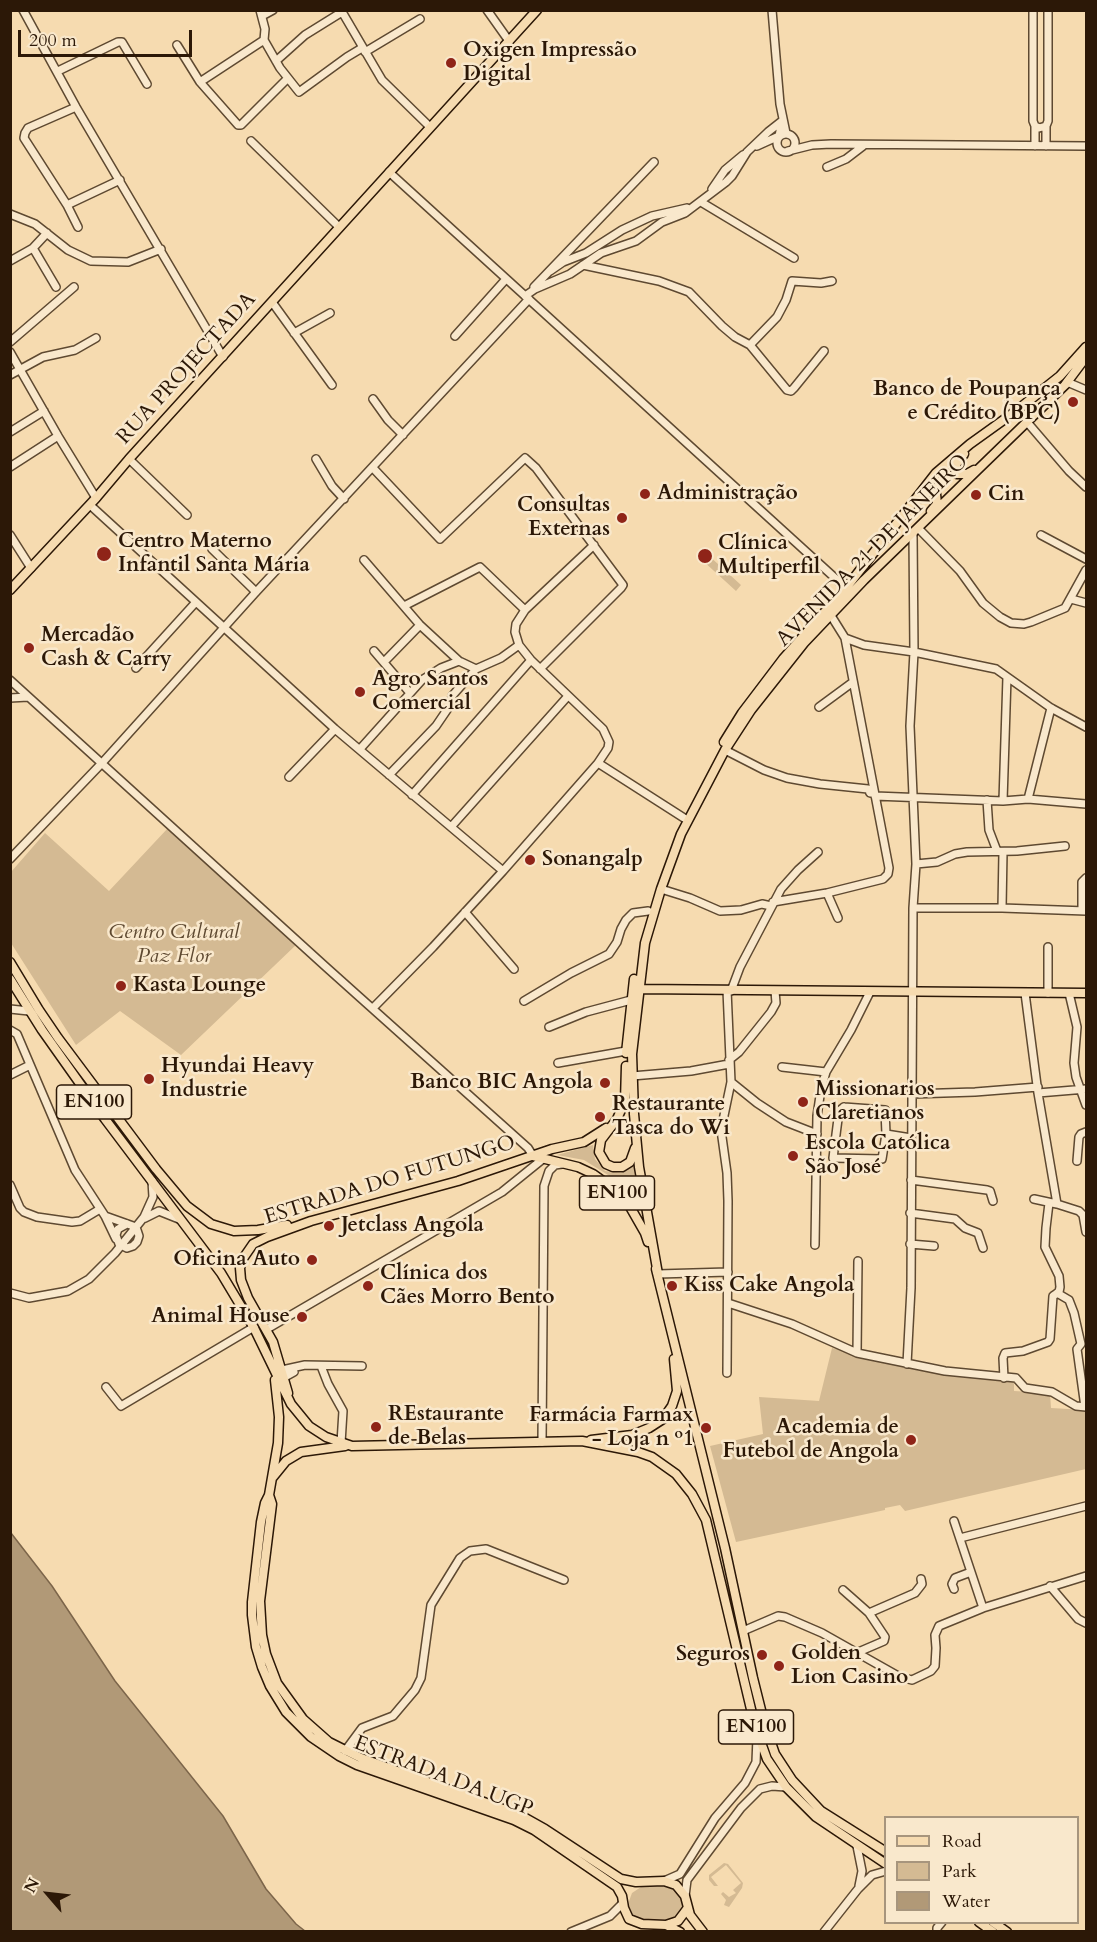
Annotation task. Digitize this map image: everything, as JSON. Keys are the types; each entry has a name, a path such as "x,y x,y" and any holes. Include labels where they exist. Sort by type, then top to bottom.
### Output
{"main road":[{"name":"RUA PROJECTADA","path":"10,590 93,502 129,459 388,172 537,10"},
{"name":"AVENIDA 21 DE JANEIRO","path":"621,1109 626,1088 630,1000 648,911 684,818 710,765 742,712 799,639 846,588 936,473 970,444 1060,376 1086,347"},
{"name":"AVENIDA 21 DE JANEIRO","path":"657,1274 639,1167 632,1054 645,943 681,834 725,750 773,681 830,614 1067,382 1086,357"},
{"path":"1010,415 960,458 955,469 957,474 972,472 1024,424"},
{"path":"860,570 914,504 929,492 936,494 938,500 935,507 864,580"},
{"name":"EN100","path":"10,962 33,1002 58,1038 177,1197 193,1212 211,1224 234,1231 258,1230 311,1221"},
{"name":"EN100","path":"10,979 29,1011 182,1221"},
{"path":"638,990 1086,993"},
{"path":"621,1109 599,1146 600,1156 609,1166 622,1167 633,1157 635,1150 634,1114"},
{"name":"ESTRADA DO FUTUNGO","path":"621,1109 607,1128 595,1137 458,1181 311,1221 258,1241 248,1249 242,1260 240,1275 243,1287 267,1329 291,1404 309,1426 326,1437 352,1446 582,1441 622,1448 652,1457 676,1474 692,1494 706,1520 712,1538 755,1726 767,1759 786,1787 816,1817 884,1863"},
{"name":"ESTRADA DO FUTUNGO","path":"533,1156 564,1163 593,1174 629,1205 645,1233 725,1548 764,1722 782,1767 805,1795 821,1811 884,1851"},
{"name":"ESTRADA DO FUTUNGO","path":"182,1221 221,1273 254,1327 280,1373 291,1404"},
{"path":"582,1441 626,1436 644,1431 669,1411 675,1399 677,1382 668,1317"},
{"name":"ESTRADA DA UGP","path":"280,1373 279,1427 273,1478 261,1522 252,1602 256,1647 262,1667 270,1686 286,1712 311,1737 357,1765 514,1820 534,1830 612,1883 620,1891 629,1918"},
{"path":"273,1478 286,1461 302,1452 352,1446"},
{"name":"ESTRADA DA UGP","path":"269,1495 272,1504 260,1616 266,1654 277,1683 293,1707 321,1736 345,1751 520,1815 616,1876 636,1882"},
{"path":"623,1903 626,1892 636,1882 664,1881 676,1885 685,1896 687,1909 693,1920 703,1932"},
{"path":"629,1918 642,1924 666,1925 678,1921 687,1909"},
{"path":"666,1925 680,1932"}],"street":[{"path":"23,10 76,106 223,357"},
{"path":"273,10 261,13 265,29 264,40 287,79 299,92 364,50 420,19"},
{"path":"487,10 509,41"},
{"path":"772,10 782,122 785,135 795,142 789,152"},
{"path":"1033,10 1035,146"},
{"path":"1046,146 1048,10"},
{"path":"276,61 305,35 342,11 386,85 430,127"},
{"path":"200,82 264,40"},
{"path":"58,71 117,42 122,42 147,84"},
{"path":"177,45 200,82 235,123 241,125 287,79"},
{"path":"76,106 28,128 24,138 67,205 78,227"},
{"path":"527,297 535,289 570,274 601,253 641,238 662,222 685,213 701,202 725,170 782,122"},
{"path":"1035,126 1039,128 1046,126"},
{"path":"785,135 777,142 778,148 789,152 812,145 1086,146"},
{"path":"747,152 761,143 785,135 812,145"},
{"path":"251,141 339,227"},
{"path":"827,167 846,159 862,146"},
{"path":"10,859 102,763 550,271 654,162"},
{"path":"388,172 846,588"},
{"path":"67,205 120,180"},
{"path":"701,202 794,258"},
{"path":"550,271 563,262 586,253 630,226 652,216 701,202"},
{"path":"10,214 24,218 68,250 91,261 128,262 161,249"},
{"path":"10,261 33,248 47,233"},
{"path":"33,248 57,287"},
{"path":"583,265 659,281 689,292 722,326 735,337 750,345 787,390 791,391 824,351"},
{"path":"455,336 506,279"},
{"path":"750,345 777,316 786,300 792,281 822,283 832,281"},
{"path":"10,342 74,287"},
{"path":"272,302 332,385"},
{"path":"294,333 330,313"},
{"path":"10,375 43,357 75,350 96,338"},
{"path":"10,352 93,502 196,602 335,729 503,871"},
{"path":"1067,382 1086,390"},
{"path":"373,399 388,420 403,435"},
{"path":"10,432 44,411"},
{"path":"1024,424 1086,490"},
{"path":"10,467 58,436"},
{"path":"373,468 440,538 526,458 622,583 622,587 540,669"},
{"path":"129,459 187,515"},
{"path":"316,459 332,486 344,499"},
{"path":"916,531 960,571 983,603 1011,623 1024,624 1065,608 1086,570"},
{"path":"907,1364 913,908 916,864 910,726 916,531"},
{"path":"10,535 31,568"},
{"path":"1041,535 1086,559"},
{"path":"374,1008 503,871 598,763 608,748 609,742 603,729 531,660 519,645 515,632 516,624 525,610 594,545"},
{"path":"212,549 256,592"},
{"path":"364,560 420,625 459,661 476,669"},
{"path":"404,606 480,567 525,610"},
{"path":"1071,599 1086,603"},
{"path":"136,668 196,602"},
{"path":"661,889 720,911 741,910 762,904 827,893 883,879 888,874 889,868 845,638 830,614"},
{"path":"384,662 420,625"},
{"path":"845,638 864,645 914,652 996,669 1051,708 1086,727"},
{"path":"389,775 436,726 451,704 452,696 476,669 501,658 519,645"},
{"path":"374,651 410,693"},
{"path":"412,795 531,660"},
{"path":"360,749 422,680 441,668 459,661"},
{"path":"1003,801 1006,677"},
{"path":"10,680 528,1148 533,1156"},
{"path":"819,707 854,682"},
{"path":"451,827 568,696"},
{"path":"10,698 28,697"},
{"path":"1028,799 1051,708"},
{"path":"289,777 335,729"},
{"path":"725,750 764,770 787,778 868,789 874,794 914,798 1003,801 1028,799 1086,804"},
{"path":"598,763 684,818"},
{"path":"987,800 989,830 1000,851 1002,908"},
{"path":"916,864 937,862 955,854 967,852 1065,846"},
{"path":"727,1373 727,1173 720,1130 731,1082 729,990 781,889 818,852"},
{"path":"913,908 1084,911 1082,882 1086,878"},
{"path":"827,893 838,918"},
{"path":"524,1001 571,972 609,954 626,920 633,913 648,911"},
{"path":"465,912 514,969"},
{"path":"1048,947 1048,993"},
{"path":"632,1076 691,1071 729,1062 774,1008 774,991"},
{"path":"815,1245 819,1102 826,1072 870,992"},
{"path":"1004,1378 1005,1353 1023,1351 1049,1341 1052,1298 1060,1289 1059,1276 1047,1252 1045,1242 1053,1203 1025,993"},
{"path":"1069,993 1077,1027 1074,1064 1086,1105"},
{"path":"549,1027 586,1012 630,1000"},
{"path":"10,1009 29,1011"},
{"path":"10,1030 17,1034 75,1170 122,1246"},
{"path":"558,1064 626,1051"},
{"path":"10,1075 30,1065"},
{"path":"782,1067 826,1072"},
{"path":"731,1082 786,1122 817,1134"},
{"path":"912,1094 1083,1089"},
{"path":"840,1109 885,1110 886,1134 882,1159 833,1158 840,1109"},
{"path":"1077,1161 1079,1137 1086,1132"},
{"path":"886,1134 911,1137"},
{"path":"267,1329 501,1192 544,1158"},
{"path":"542,1442 544,1186 549,1171 555,1165 564,1163"},
{"path":"910,1180 987,1190 990,1191 993,1201"},
{"path":"10,1293 29,1298 68,1291 89,1280 122,1246 147,1212 153,1197 152,1181"},
{"path":"10,1185 20,1208 37,1217 80,1221 100,1209"},
{"path":"1034,1199 1082,1213 1086,1232"},
{"path":"141,1221 159,1211 182,1221"},
{"path":"910,1213 955,1219 965,1228 978,1233 983,1248"},
{"path":"105,1216 136,1228"},
{"path":"116,1239 118,1229 127,1224"},
{"path":"910,1244 934,1246"},
{"path":"857,1353 858,1261"},
{"path":"657,1274 728,1272"},
{"path":"728,1303 792,1324 857,1353 945,1371 1016,1378 1025,1388 1052,1392 1076,1406 1086,1407 1077,1349 1081,1344 1074,1313 1069,1300 1057,1293"},
{"path":"106,1387 122,1406 254,1327"},
{"path":"280,1373 321,1366 362,1366"},
{"path":"321,1366 343,1411 341,1443"},
{"path":"280,1373 299,1369"},
{"path":"960,1538 1086,1506"},
{"path":"954,1521 983,1608"},
{"path":"345,1751 362,1728 393,1716 415,1690 421,1678 431,1605 460,1558 470,1551 486,1549 564,1580"},
{"path":"954,1589 952,1584 955,1578 971,1572"},
{"path":"743,1631 778,1616 785,1617 822,1633 900,1677 912,1680 931,1671 935,1666 934,1635 939,1626 983,1608 1086,1576"},
{"path":"869,1613 915,1593 922,1584 921,1578"},
{"path":"1050,1586 1078,1619 1086,1623"},
{"path":"843,1590 869,1613 885,1640 856,1653"},
{"path":"664,1881 680,1874 715,1818 745,1783 757,1757 755,1726"},
{"path":"745,1783 754,1784 755,1793"},
{"path":"685,1896 687,1880 741,1808 755,1793 767,1787 786,1787"},
{"path":"857,1846 862,1871 858,1888"},
{"path":"824,1932 858,1888 872,1875 884,1871"},
{"path":"610,1916 623,1903"},
{"path":"571,1932 610,1916 629,1918"}],"green space":[{"path":"707,554 741,585 736,591 702,560"},
{"name":"Centro Cultural Paz Flor","path":"168,828 297,944 181,1055 120,1011 76,1045 11,943 11,872 45,833 109,891"},
{"path":"593,1145 595,1159 605,1171 621,1173 636,1165 646,1217 630,1193 608,1175 584,1160 557,1155"},
{"name":"Academia de Futebol de Angola","path":"832,1348 950,1375 1014,1379 1014,1391 1050,1393 1051,1408 1086,1410 1086,1469 905,1511 900,1505 736,1542 710,1446 763,1434 759,1397 819,1401"},
{"path":"724,1863 728,1864 743,1883 729,1907 724,1905 726,1900 721,1894 723,1892 729,1897 736,1893 733,1890 741,1883 726,1865 711,1877 718,1886 714,1886 709,1880 709,1875"},
{"path":"668,1885 678,1890 684,1902 675,1918 642,1921 632,1915 628,1904 632,1893 641,1887"}],"water":[{"path":"11,1533 52,1586 115,1681 223,1816 266,1889 296,1924 305,1931 11,1931"}],"place":[{"name":"Oxigen Impressão Digital","path":"451,63"},
{"name":"Banco de Poupança e Crédito (BPC)","path":"1073,402"},
{"name":"Administração","path":"645,494"},
{"name":"Cin","path":"976,495"},
{"name":"Consultas Externas","path":"622,518"},
{"name":"Centro Materno Infantil Santa Mária","path":"104,554"},
{"name":"Clínica Multiperfil","path":"705,556"},
{"name":"Mercadão Cash & Carry","path":"29,648"},
{"name":"Agro Santos Comercial","path":"360,692"},
{"name":"Sonangalp","path":"530,860"},
{"name":"Kasta Lounge","path":"121,986"},
{"name":"Hyundai Heavy Industrie","path":"149,1079"},
{"name":"Banco BIC Angola","path":"605,1083"},
{"name":"Missionarios Claretianos","path":"803,1102"},
{"name":"Restaurante Tasca do Wi","path":"600,1117"},
{"name":"Escola Católica São José","path":"793,1156"},
{"name":"Jetclass Angola","path":"329,1226"},
{"name":"Oficina Auto","path":"312,1260"},
{"name":"Clínica dos Cães Morro Bento","path":"368,1286"},
{"name":"Kiss Cake Angola","path":"672,1286"},
{"name":"Animal House","path":"302,1317"},
{"name":"REstaurante de Belas","path":"376,1427"},
{"name":"Farmácia Farmax - Loja n º1","path":"706,1428"},
{"name":"Academia de Futebol de Angola","path":"911,1440"},
{"name":"Seguros","path":"762,1655"},
{"name":"Golden Lion Casino","path":"779,1666"}]}
